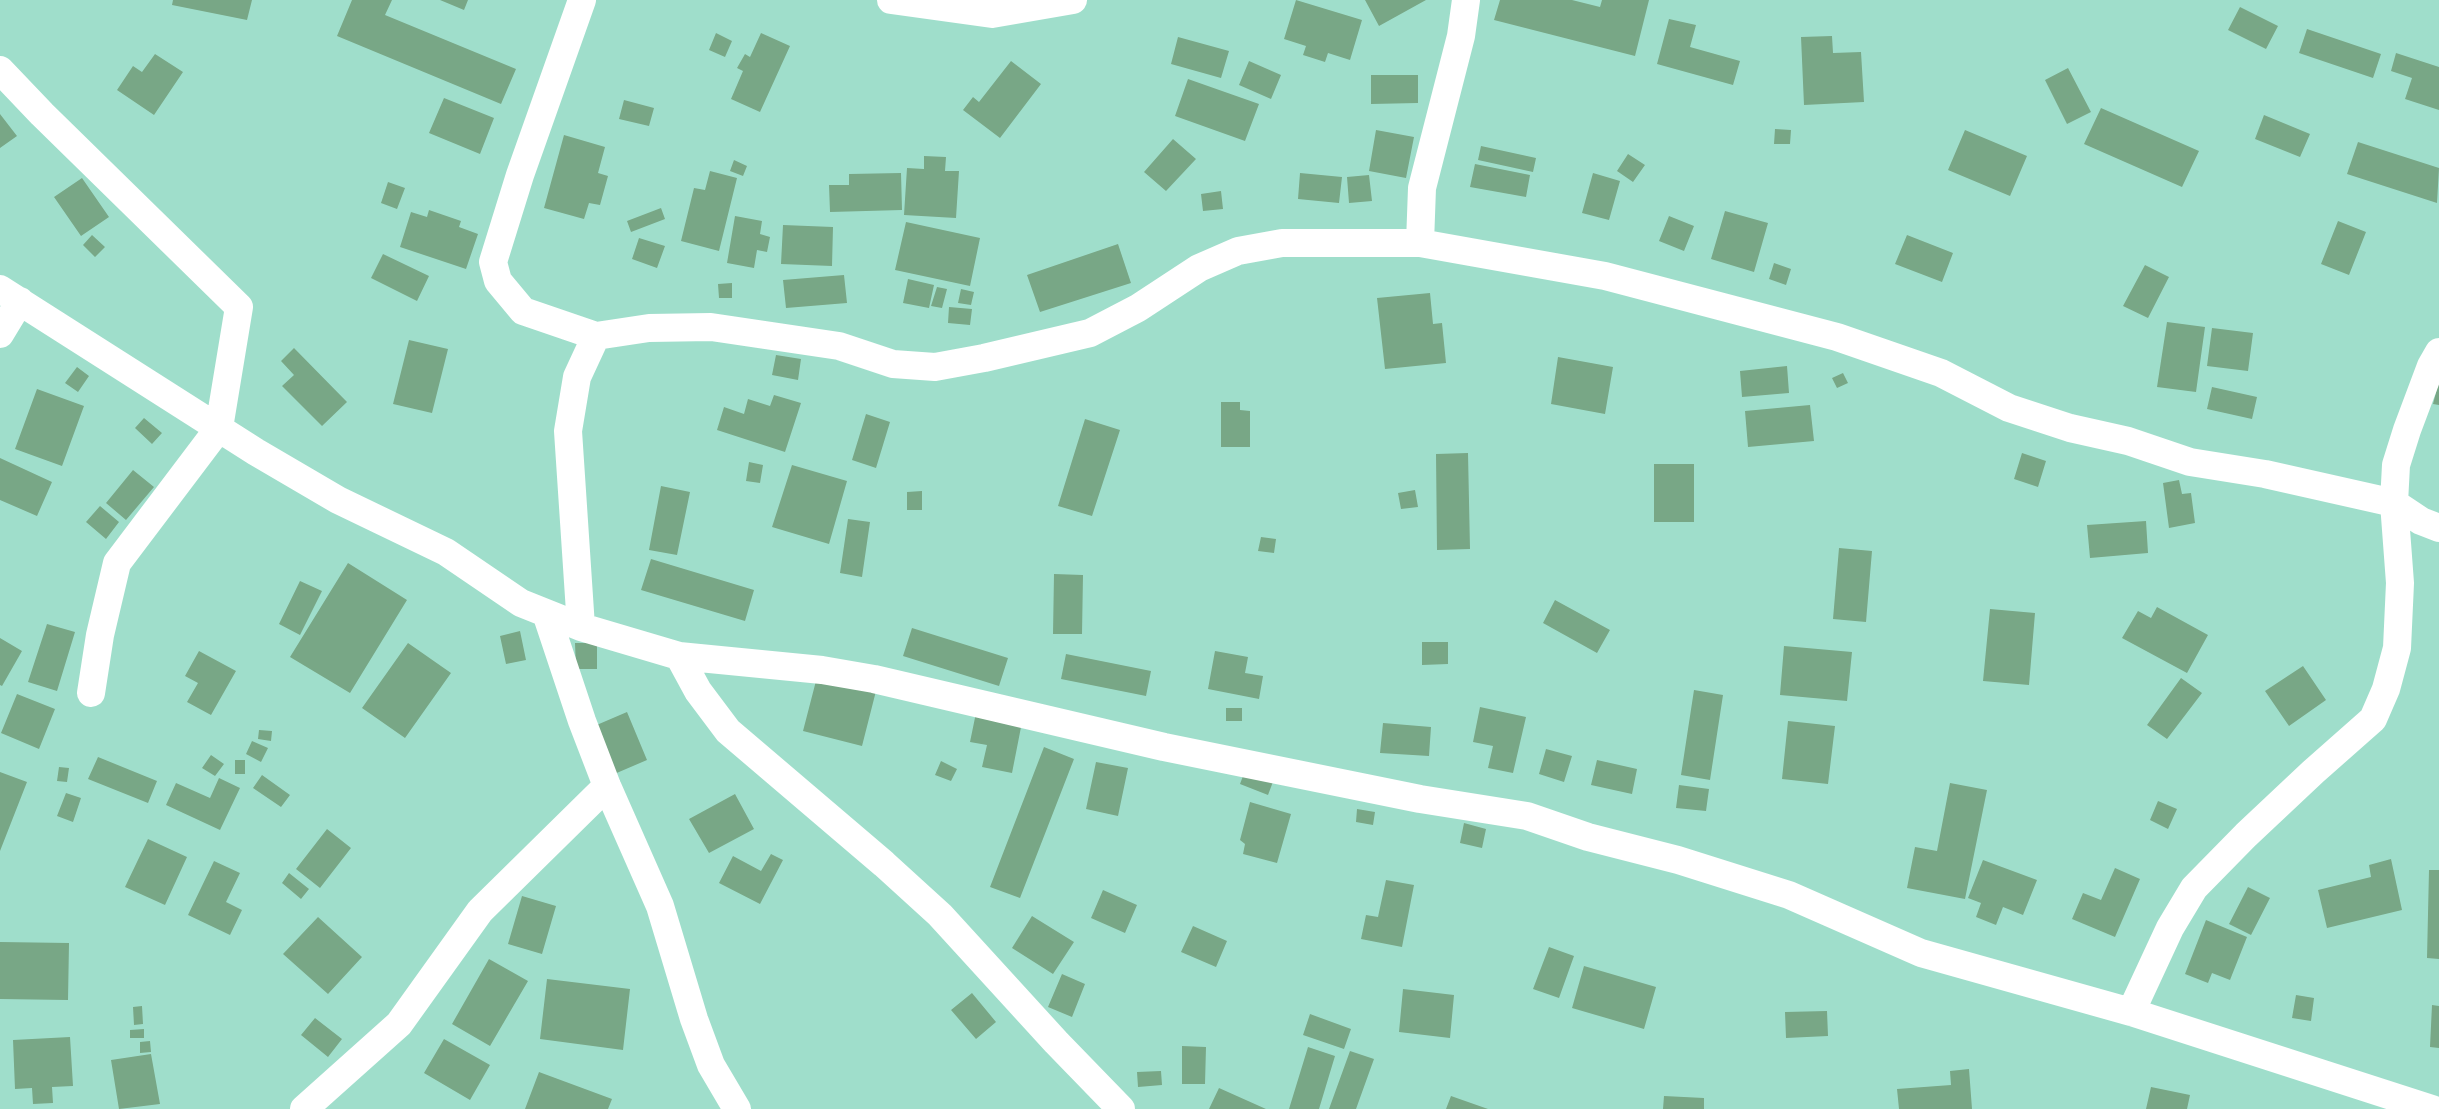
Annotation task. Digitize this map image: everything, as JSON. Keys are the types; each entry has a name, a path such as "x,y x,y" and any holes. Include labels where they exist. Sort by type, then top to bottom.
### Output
{"street":[{"path":"582,0 520,175 493,262 498,282 524,312 596,336 649,328 711,327 839,346 894,364 935,367 984,358 1090,333 1138,308 1199,268 1238,252 1282,243 1420,243 1606,276 1837,337 1941,373 2009,408 2070,428 2128,441 2190,462 2266,474 2394,503 2421,521 2439,528"},
{"path":"890,0 992,14 1073,0"},
{"path":"1420,243 1422,188 1461,36 1466,0"},
{"path":"0,70 42,114 239,307 219,428 117,563 100,636 91,693"},
{"path":"0,334 10,295 219,428 338,500 446,552 521,603 581,627 679,656 822,670 874,679 1164,747 1420,799 1527,816 1588,837 1678,860 1788,895 1921,953 2131,1012 2432,1109"},
{"path":"581,627 568,431 577,378 596,336"},
{"path":"2131,1012 2170,928 2194,888 2246,835 2373,719 2386,689 2397,648 2400,583 2394,503 2396,465 2414,412 2439,352"},
{"path":"546,613 582,722 606,786 660,906 694,1019 711,1065 737,1109"},
{"path":"679,656 698,691 728,731 884,864 940,915 1056,1042 1121,1109"},
{"path":"304,1109 399,1024 480,911 606,786"}],"building":[{"path":"173,0 252,0 247,20 172,5"},
{"path":"352,0 392,0 385,15 516,69 501,104 337,36"},
{"path":"440,0 468,0 464,10"},
{"path":"1296,0 1362,20 1350,60 1328,53 1325,62 1303,55 1306,46 1284,39"},
{"path":"1365,0 1426,0 1379,26"},
{"path":"1500,0 1572,0 1600,7 1602,0 1649,0 1635,56 1494,20"},
{"path":"2240,7 2278,26 2266,49 2228,30"},
{"path":"1669,19 1696,25 1690,47 1740,61 1733,85 1657,64"},
{"path":"2307,29 2381,54 2373,78 2299,53"},
{"path":"716,33 732,41 725,57 709,50"},
{"path":"761,33 790,46 760,112 731,99 743,71 737,68 745,54 750,57"},
{"path":"1832,36 1833,53 1861,52 1864,102 1804,105 1801,37"},
{"path":"1178,37 1229,51 1221,78 1171,64"},
{"path":"2396,53 2439,67 2439,110 2405,99 2412,78 2391,71"},
{"path":"155,54 183,72 154,115 117,90 133,66 142,72"},
{"path":"1011,61 1041,84 1000,138 963,110 973,97 979,102"},
{"path":"1249,61 1281,75 1271,99 1239,85"},
{"path":"2068,68 2091,112 2067,124 2045,80"},
{"path":"1371,75 1418,75 1418,103 1371,104"},
{"path":"1188,79 1259,104 1245,141 1175,116"},
{"path":"444,98 494,118 480,154 429,133"},
{"path":"624,100 654,108 649,126 619,119"},
{"path":"2101,108 2199,151 2182,187 2084,144"},
{"path":"0,114 17,136 0,148"},
{"path":"2264,115 2310,134 2300,157 2255,139"},
{"path":"1775,129 1791,130 1790,144 1774,144"},
{"path":"1376,130 1414,137 1406,178 1369,171"},
{"path":"1965,130 2027,156 2010,196 1948,170"},
{"path":"564,135 605,147 598,173 608,176 600,205 589,203 584,219 544,208"},
{"path":"1173,139 1196,159 1166,191 1144,172"},
{"path":"2358,142 2439,168 2437,203 2347,174"},
{"path":"1481,146 1536,158 1533,172 1478,160"},
{"path":"1628,154 1645,165 1633,182 1617,171"},
{"path":"924,156 946,157 945,171 959,171 956,218 904,215 907,168 924,169"},
{"path":"734,160 747,166 743,176 730,171"},
{"path":"1475,164 1530,175 1526,197 1470,187"},
{"path":"710,171 737,178 719,251 681,241 694,188 705,190"},
{"path":"901,173 902,210 830,212 829,185 849,185 849,174"},
{"path":"1300,173 1342,177 1339,203 1298,199"},
{"path":"1593,173 1620,181 1609,220 1582,213"},
{"path":"1369,175 1372,201 1349,203 1347,177"},
{"path":"82,178 109,217 81,236 54,197"},
{"path":"388,182 405,188 397,209 381,203"},
{"path":"1221,191 1223,209 1203,211 1201,194"},
{"path":"661,208 665,219 631,232 627,221"},
{"path":"429,210 461,221 459,227 478,234 466,269 400,247 411,212 427,217"},
{"path":"1725,211 1768,223 1754,272 1711,259"},
{"path":"735,216 762,221 760,234 770,237 767,252 757,250 754,268 727,263"},
{"path":"1669,216 1694,226 1684,251 1659,241"},
{"path":"2338,221 2366,232 2349,275 2321,264"},
{"path":"906,222 980,238 970,286 895,270"},
{"path":"783,225 833,227 832,266 781,264"},
{"path":"92,235 105,247 95,257 83,245"},
{"path":"1907,235 1953,253 1942,282 1895,264"},
{"path":"639,238 665,246 657,268 632,259"},
{"path":"1118,244 1131,283 1040,312 1027,275"},
{"path":"383,254 429,276 417,301 371,278"},
{"path":"1774,263 1791,269 1786,285 1769,279"},
{"path":"2145,265 2169,277 2148,318 2123,306"},
{"path":"844,275 847,303 786,308 783,280"},
{"path":"908,279 934,285 929,308 903,303"},
{"path":"732,283 732,298 719,298 718,284"},
{"path":"937,287 947,289 942,308 931,306"},
{"path":"961,289 974,292 971,305 958,303"},
{"path":"1430,293 1433,324 1442,323 1446,363 1385,369 1377,298"},
{"path":"949,307 972,309 970,325 948,323"},
{"path":"2167,322 2205,327 2196,392 2157,387"},
{"path":"2212,328 2253,333 2248,371 2207,366"},
{"path":"409,340 448,349 432,413 393,404"},
{"path":"294,348 347,402 322,426 282,386 294,375 281,361"},
{"path":"776,355 801,359 798,380 772,375"},
{"path":"1558,357 1613,367 1605,414 1551,404"},
{"path":"1787,366 1789,393 1742,397 1740,371"},
{"path":"77,367 89,376 78,392 65,383"},
{"path":"1843,373 1848,383 1837,388 1832,378"},
{"path":"2439,381 2439,405 2433,404"},
{"path":"2212,387 2257,397 2252,419 2207,409"},
{"path":"37,389 84,406 62,466 15,449"},
{"path":"774,395 801,403 785,452 717,430 724,407 744,414 748,399 770,406"},
{"path":"1221,402 1240,402 1240,410 1250,411 1250,447 1221,447"},
{"path":"1810,405 1814,441 1748,447 1745,411"},
{"path":"866,414 890,422 876,468 852,460"},
{"path":"144,418 162,433 152,444 135,428"},
{"path":"1085,419 1120,430 1092,516 1058,506"},
{"path":"1468,453 1470,549 1437,550 1436,454"},
{"path":"2022,453 2046,461 2038,487 2014,479"},
{"path":"0,458 52,482 37,516 0,500"},
{"path":"749,462 763,465 760,483 746,481"},
{"path":"1654,464 1694,464 1694,522 1654,522"},
{"path":"792,465 847,481 829,544 772,527"},
{"path":"133,470 154,487 126,520 106,503"},
{"path":"2179,480 2182,494 2191,493 2195,523 2169,528 2163,483"},
{"path":"661,486 690,492 677,555 649,550"},
{"path":"1415,490 1418,507 1401,509 1398,493"},
{"path":"922,491 922,510 907,510 907,492"},
{"path":"100,506 119,522 106,539 86,522"},
{"path":"848,519 870,522 862,577 840,573"},
{"path":"2146,521 2148,553 2090,558 2087,525"},
{"path":"1261,537 1276,539 1274,553 1258,551"},
{"path":"1839,548 1872,551 1866,622 1833,619"},
{"path":"651,559 754,590 745,621 641,590"},
{"path":"348,563 407,600 350,693 290,657"},
{"path":"1054,574 1083,575 1082,634 1053,634"},
{"path":"300,581 322,591 300,635 279,624"},
{"path":"1555,600 1610,630 1597,653 1543,623"},
{"path":"2157,607 2208,635 2187,673 2122,638 2138,611 2151,618"},
{"path":"1990,609 2035,613 2029,685 1983,681"},
{"path":"47,624 75,632 57,691 28,682"},
{"path":"912,628 1008,658 999,686 903,656"},
{"path":"520,631 526,660 506,664 500,636"},
{"path":"0,638 22,651 2,686 0,685"},
{"path":"1422,642 1448,642 1448,664 1422,665"},
{"path":"408,643 451,673 405,738 362,708"},
{"path":"575,643 597,643 597,669 576,669"},
{"path":"1784,646 1852,652 1847,701 1780,695"},
{"path":"199,651 236,671 211,715 187,702 198,683 185,676"},
{"path":"1215,651 1248,657 1245,673 1263,676 1259,699 1208,689"},
{"path":"1066,654 1151,671 1146,696 1061,679"},
{"path":"2303,666 2326,700 2289,726 2265,691"},
{"path":"817,677 876,691 862,746 803,731"},
{"path":"2181,678 2202,693 2167,739 2147,725"},
{"path":"1694,690 1723,695 1710,780 1681,775"},
{"path":"17,694 55,709 39,749 1,733"},
{"path":"1480,707 1526,717 1513,773 1488,768 1493,746 1473,742"},
{"path":"977,708 1023,717 1012,773 982,767 987,745 970,742"},
{"path":"1226,708 1242,708 1242,721 1226,721"},
{"path":"627,712 647,760 612,775 592,727"},
{"path":"1788,721 1835,726 1828,784 1782,779"},
{"path":"1383,723 1431,727 1429,756 1380,753"},
{"path":"259,730 272,731 271,741 258,739"},
{"path":"252,741 268,748 261,762 246,754"},
{"path":"1044,747 1074,759 1020,898 990,887"},
{"path":"1546,749 1572,756 1564,782 1539,774"},
{"path":"211,755 224,764 215,776 202,768"},
{"path":"98,757 157,781 148,803 88,779"},
{"path":"235,760 245,760 245,774 235,774"},
{"path":"1597,760 1637,769 1632,794 1591,785"},
{"path":"941,761 957,769 951,781 935,775"},
{"path":"1096,762 1128,768 1118,816 1086,809"},
{"path":"59,767 69,768 67,782 57,781"},
{"path":"1246,768 1274,779 1268,795 1240,784"},
{"path":"0,772 27,782 0,851"},
{"path":"262,775 290,795 281,807 253,788"},
{"path":"219,778 240,788 220,830 166,805 176,783 210,798"},
{"path":"1950,783 1987,790 1965,899 1907,888 1915,847 1937,851"},
{"path":"1679,785 1709,789 1706,811 1676,808"},
{"path":"66,793 81,798 73,822 57,816"},
{"path":"735,794 754,829 709,853 689,819"},
{"path":"2158,801 2177,809 2168,829 2150,820"},
{"path":"1250,802 1291,814 1277,863 1243,854 1245,844 1240,840"},
{"path":"1357,809 1375,812 1373,825 1356,822"},
{"path":"1464,823 1486,829 1482,848 1460,843"},
{"path":"327,829 351,848 320,888 296,869"},
{"path":"148,839 187,857 165,905 125,887"},
{"path":"771,854 783,860 760,904 719,883 733,856 761,871"},
{"path":"2391,859 2402,910 2327,928 2318,890 2371,877 2369,865"},
{"path":"1983,860 2037,880 2023,915 2003,907 1996,925 1976,917 1981,903 1968,898"},
{"path":"214,861 240,873 226,902 242,910 230,935 188,915"},
{"path":"2115,868 2140,879 2115,937 2072,919 2083,893 2101,900"},
{"path":"2429,870 2439,870 2439,959 2427,958"},
{"path":"289,873 309,889 301,899 282,883"},
{"path":"1386,880 1414,885 1402,947 1361,939 1366,915 1378,917"},
{"path":"2248,887 2270,898 2251,935 2229,924"},
{"path":"1103,890 1137,905 1125,933 1091,918"},
{"path":"522,896 556,906 542,954 508,944"},
{"path":"1032,916 1074,942 1053,974 1012,948"},
{"path":"318,917 362,957 328,994 283,954"},
{"path":"2206,920 2247,937 2230,980 2212,973 2208,983 2185,974"},
{"path":"1193,926 1227,941 1216,967 1181,952"},
{"path":"0,942 69,943 68,1000 0,999"},
{"path":"1549,947 1574,956 1559,998 1533,989"},
{"path":"489,959 528,981 490,1046 452,1024"},
{"path":"1584,966 1656,987 1644,1029 1572,1008"},
{"path":"1062,974 1085,984 1072,1017 1048,1007"},
{"path":"547,979 630,989 623,1050 540,1039"},
{"path":"1403,989 1454,995 1450,1038 1399,1032"},
{"path":"972,993 996,1022 976,1039 951,1010"},
{"path":"2296,995 2314,998 2311,1021 2292,1018"},
{"path":"2432,1005 2439,1006 2439,1048 2430,1047"},
{"path":"142,1006 143,1024 134,1025 133,1007"},
{"path":"1827,1011 1828,1036 1786,1038 1785,1012"},
{"path":"1310,1014 1351,1029 1344,1049 1303,1035"},
{"path":"315,1018 342,1039 328,1057 301,1035"},
{"path":"144,1029 144,1038 130,1038 130,1030"},
{"path":"70,1037 73,1086 52,1087 53,1103 33,1104 32,1088 15,1089 13,1040"},
{"path":"444,1039 490,1065 470,1100 424,1073"},
{"path":"150,1041 151,1052 140,1053 140,1042"},
{"path":"1182,1046 1206,1047 1205,1084 1182,1084"},
{"path":"1308,1047 1335,1056 1319,1109 1289,1109"},
{"path":"1350,1051 1374,1059 1356,1109 1329,1109"},
{"path":"151,1054 160,1104 119,1109 111,1060"},
{"path":"1969,1069 1972,1109 1899,1109 1897,1089 1951,1085 1950,1071"},
{"path":"1161,1071 1162,1085 1138,1087 1137,1072"},
{"path":"539,1072 612,1099 608,1109 525,1109"},
{"path":"2151,1087 2190,1095 2187,1109 2146,1109"},
{"path":"1219,1088 1266,1109 1209,1109"},
{"path":"1451,1096 1488,1109 1446,1109"},
{"path":"1664,1096 1704,1098 1704,1109 1663,1109"}]}
